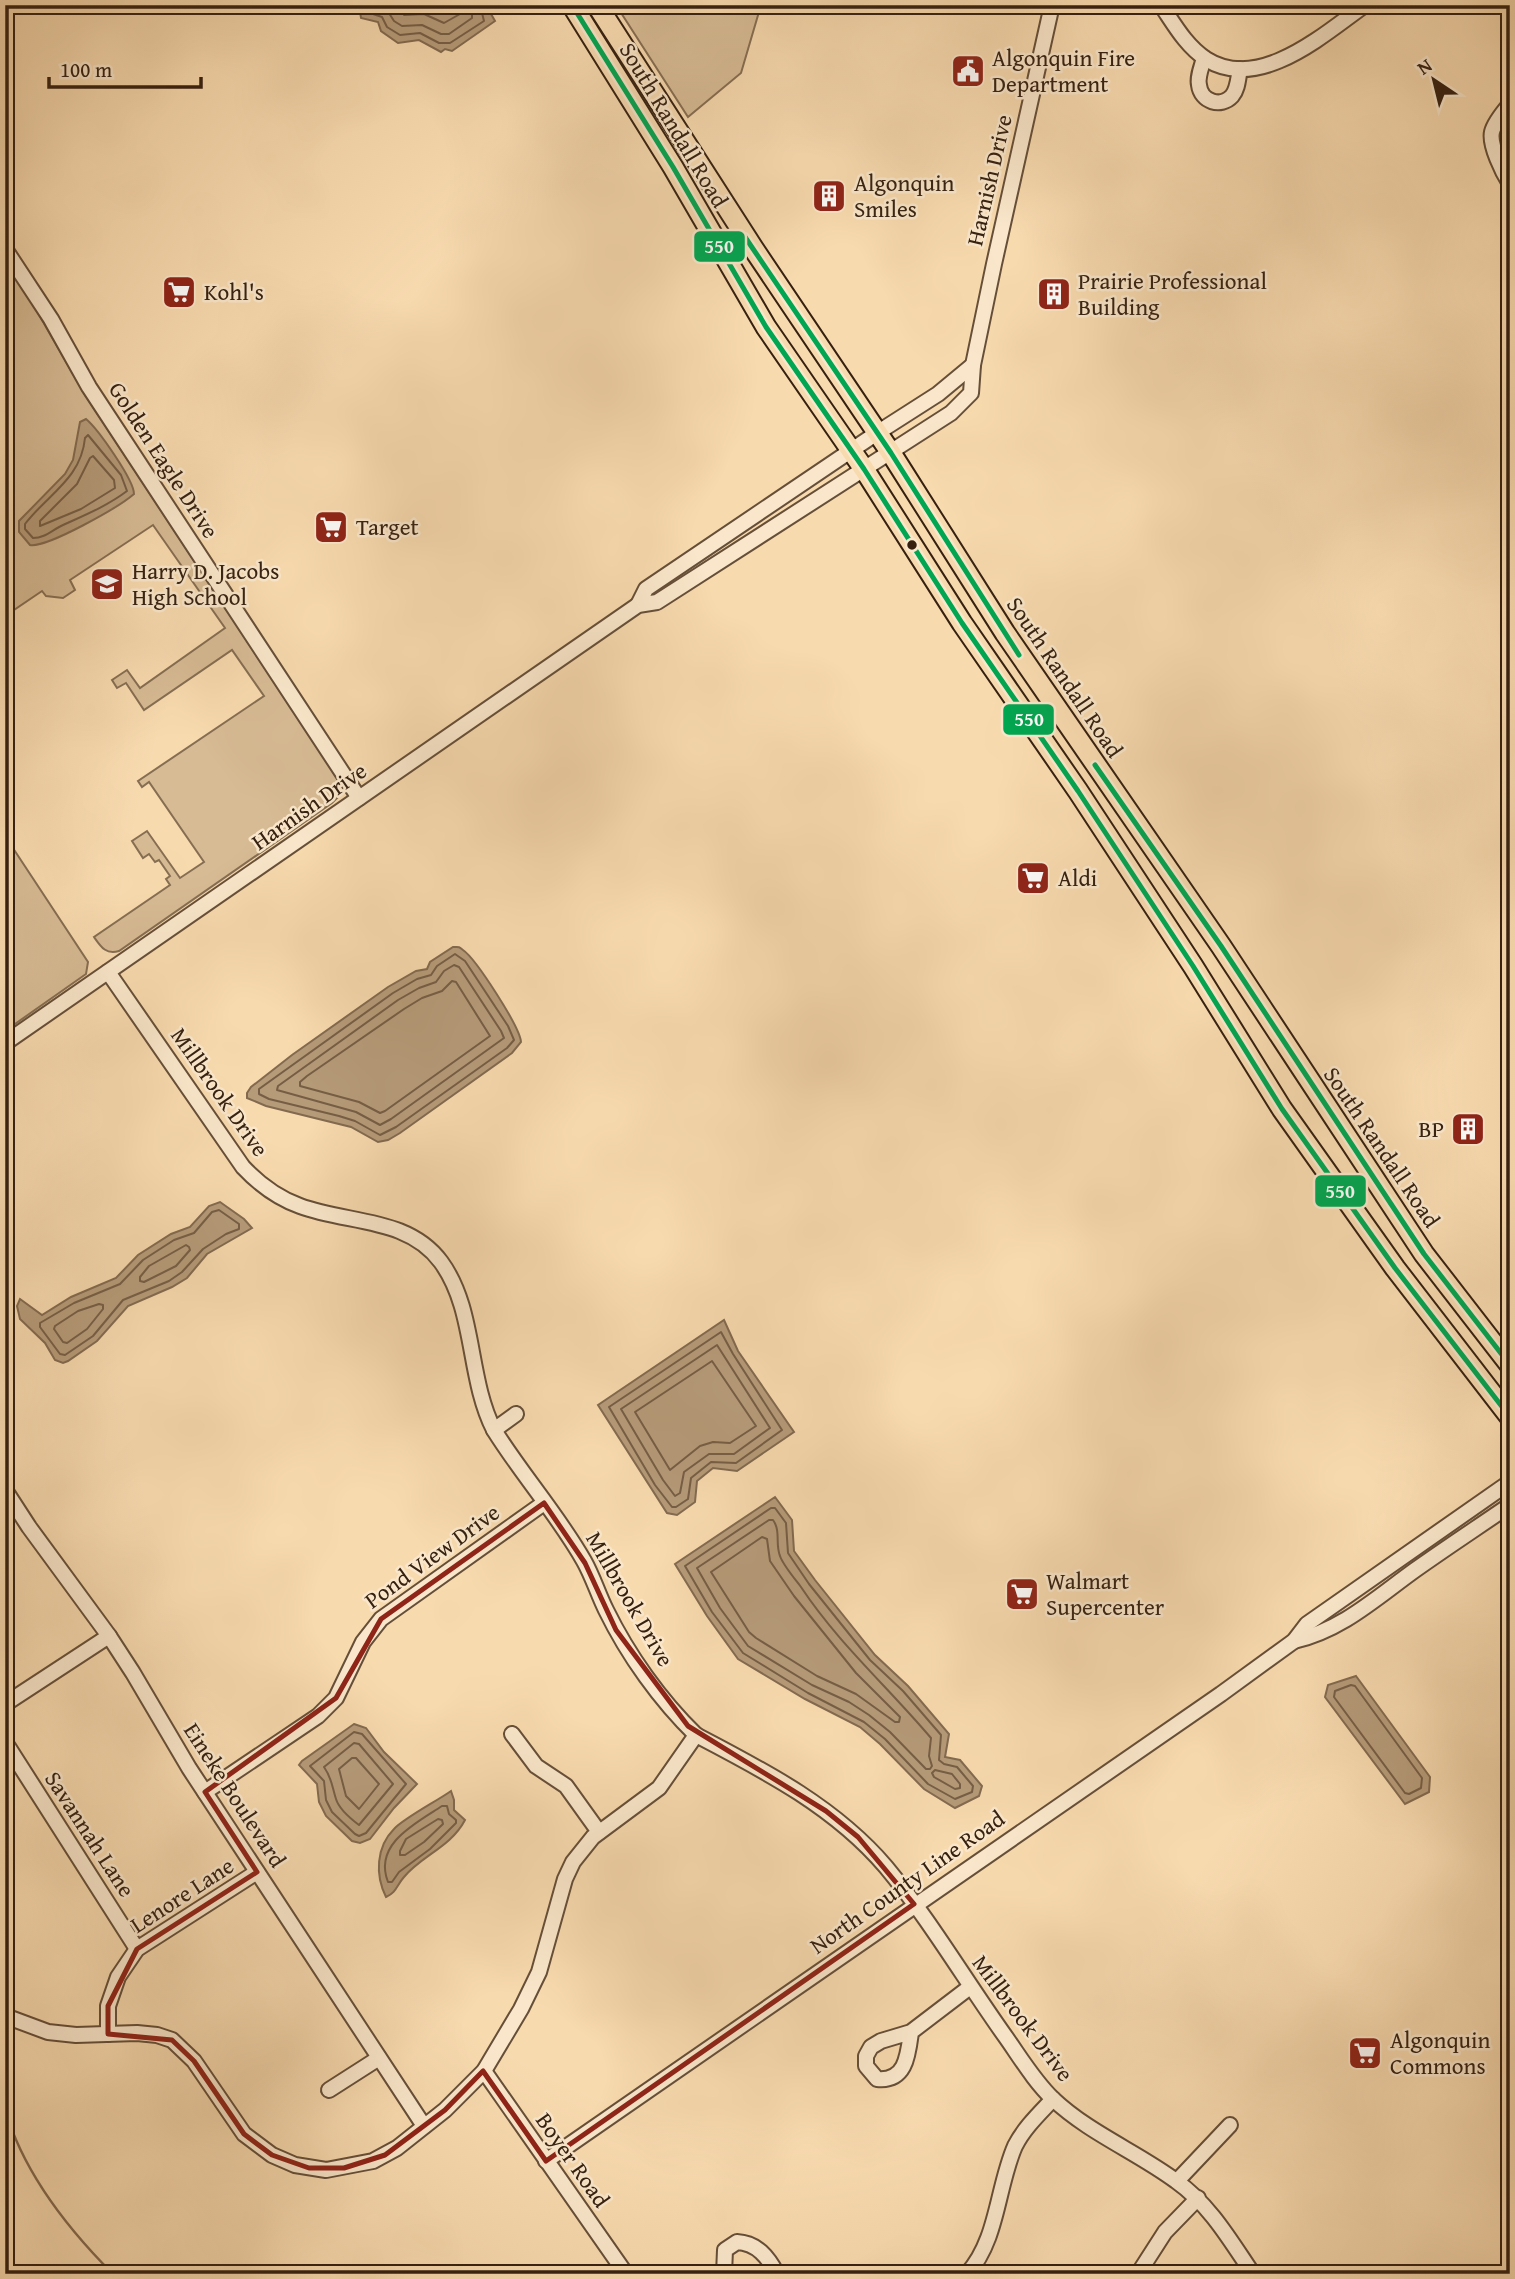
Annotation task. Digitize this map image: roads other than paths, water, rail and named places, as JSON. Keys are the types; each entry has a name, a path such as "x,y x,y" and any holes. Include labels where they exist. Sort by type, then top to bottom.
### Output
{"main road":[{"name":"South Randall Road","path":"572,5 673,167 766,327 864,469 962,623 1193,965 1282,1109 1395,1268 1510,1417"},
{"name":"South Randall Road","path":"597,5 753,248 891,453 1004,633 1221,946 1424,1254 1510,1365"}],"street":[{"name":"Harnish Drive","path":"5,1043 638,605 656,603 891,453 962,403 971,393 973,365 1052,5"},
{"path":"1161,5 1186,41 1204,58 1240,69 1264,66 1290,57 1365,5"},
{"path":"1204,58 1198,81 1199,88 1201,94 1212,102 1231,98 1237,86 1240,69"},
{"path":"1510,104 1492,130 1491,140 1502,172 1510,184"},
{"name":"Golden Eagle Drive","path":"5,249 51,319 89,387 359,798"},
{"name":"Harnish Drive","path":"638,605 646,589 938,394 973,365"},
{"name":"Millbrook Drive","path":"108,972 243,1167 256,1181 298,1206 382,1225 412,1235 436,1256 457,1289 483,1405 494,1430 585,1563 622,1638 663,1699 696,1735 802,1794 858,1836 914,1904 1023,2061 1054,2099 1087,2125 1177,2181 1198,2199 1214,2217 1253,2274"},
{"path":"494,1430 516,1415"},
{"name":"North County Line Road","path":"546,2161 1294,1641 1307,1624 1510,1482"},
{"name":"Eineke Boulevard","path":"5,1490 109,1636 205,1792 424,2126"},
{"name":"Pond View Drive","path":"205,1792 318,1716 336,1698 363,1642 382,1619 544,1503"},
{"name":"North County Line Road","path":"1294,1641 1318,1636 1362,1611 1510,1505"},
{"path":"5,1704 109,1636"},
{"path":"512,1734 536,1766 566,1786 599,1832"},
{"path":"5,2016 48,2032 76,2035 157,2035 172,2040 194,2061 244,2134 272,2155 295,2165 327,2170 373,2161 397,2148 445,2110 484,2071 521,2009 539,1972 568,1871 599,1832 659,1788 696,1735"},
{"name":"Savannah Lane","path":"5,1742 137,1949"},
{"name":"Lenore Lane","path":"108,2034 108,2006 111,1996 118,1978 137,1949 257,1872"},
{"path":"911,2032 970,1987"},
{"path":"329,2090 379,2058"},
{"name":"Boyer Road","path":"484,2071 626,2274"},
{"path":"967,2274 976,2263 988,2236 1016,2144 1026,2128 1054,2099"},
{"path":"1177,2181 1230,2125"},
{"path":"1138,2274 1165,2232 1198,2199"},
{"path":"724,2274 725,2250 737,2242 751,2243 764,2255 777,2274"}],"water":[{"path":"359,5 486,5 495,21 452,51 445,49 441,52 419,40 398,43 381,31 378,22 361,18"},
{"path":"86,419 114,455 134,494 66,534 30,545 19,532 19,521 65,474 73,460 80,422"},
{"path":"453,947 459,947 469,956 506,1009 521,1042 512,1053 400,1133 378,1142 351,1127 266,1106 247,1098 251,1087 292,1055 388,987 416,971 427,969 430,962"},
{"path":"220,1202 252,1228 207,1254 187,1278 128,1306 97,1341 68,1361 63,1363 55,1360 45,1343 20,1319 17,1306 20,1299 42,1315 71,1297 116,1278 138,1255 171,1234 190,1227 209,1206"},
{"path":"724,1320 738,1351 794,1432 737,1471 713,1468 697,1481 695,1502 677,1515 667,1513 598,1405"},
{"path":"775,1497 792,1520 794,1551 875,1655 908,1686 949,1734 945,1757 960,1760 982,1786 979,1796 955,1808 924,1789 860,1727 805,1699 738,1659 707,1616 675,1564"},
{"path":"1356,1676 1430,1777 1429,1792 1405,1804 1325,1697 1328,1685"},
{"path":"354,1724 366,1728 384,1752 417,1784 370,1839 360,1843 352,1841 326,1816 319,1802 317,1784 299,1765"},
{"path":"451,1791 454,1810 465,1820 452,1837 411,1870 386,1897 380,1880 379,1861 388,1836 405,1820"}],"waterway":[{"path":"5,2109 23,2155 48,2198 79,2238 113,2274"}],"place":[{"name":"Algonquin Fire Department","path":"968,71"},
{"name":"Algonquin Smiles","path":"829,196"},
{"name":"Kohl's","path":"179,292"},
{"name":"Prairie Professional Building","path":"1054,294"},
{"name":"Target","path":"331,527"},
{"name":"Harry D. Jacobs High School","path":"107,584"},
{"name":"Aldi","path":"1033,878"},
{"name":"BP","path":"1468,1129"},
{"name":"Walmart Supercenter","path":"1022,1594"},
{"name":"Algonquin Commons","path":"1365,2053"}]}
